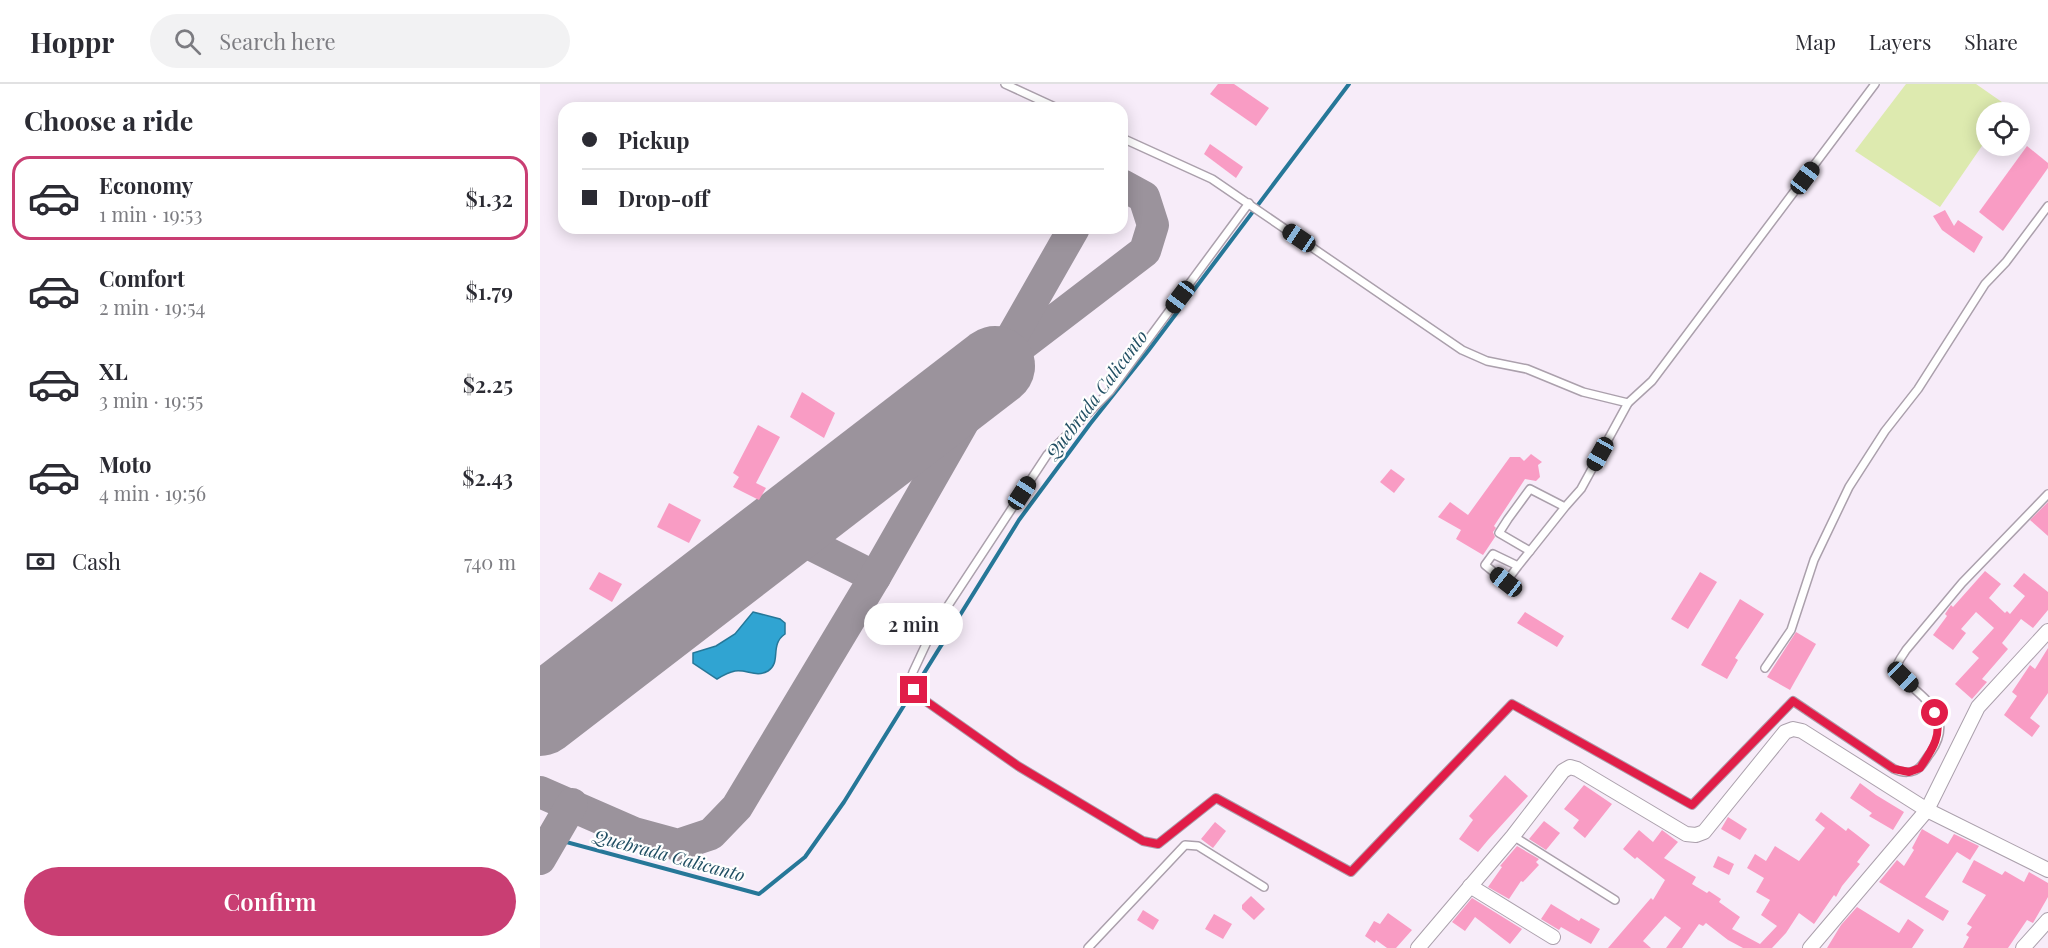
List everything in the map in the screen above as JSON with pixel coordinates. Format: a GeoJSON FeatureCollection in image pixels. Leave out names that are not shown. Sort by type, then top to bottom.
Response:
{"type":"FeatureCollection","features":[{"type":"Feature","properties":{"kind":"street"},"geometry":{"type":"LineString","coordinates":[[1810,948],[1927,810],[1978,707],[2048,631]]}},
{"type":"Feature","properties":{"kind":"street"},"geometry":{"type":"LineString","coordinates":[[1418,948],[1513,836],[1563,771],[1570,767],[1577,769],[1686,834],[1696,836],[1704,832],[1785,732],[1793,729],[1802,731],[1927,810],[2048,870]]}},
{"type":"Feature","properties":{"kind":"street"},"geometry":{"type":"LineString","coordinates":[[1470,886],[1553,937]]}},
{"type":"Feature","properties":{"kind":"street"},"geometry":{"type":"LineString","coordinates":[[2023,948],[2048,920]]}},
{"type":"Feature","properties":{"kind":"lane"},"geometry":{"type":"LineString","coordinates":[[1005,84],[1044,102]]}},
{"type":"Feature","properties":{"kind":"lane"},"geometry":{"type":"LineString","coordinates":[[1518,566],[1493,554],[1485,566],[1506,582],[1581,489],[1628,403],[1653,381],[1875,84]]}},
{"type":"Feature","properties":{"kind":"lane"},"geometry":{"type":"LineString","coordinates":[[1128,141],[1212,179],[1462,350],[1487,361],[1527,369],[1583,392],[1628,403]]}},
{"type":"Feature","properties":{"kind":"lane"},"geometry":{"type":"LineString","coordinates":[[1249,204],[1110,391],[1047,455],[933,627],[910,681],[920,697],[1018,766],[1143,841],[1158,844],[1216,798],[1351,872],[1512,704],[1692,805],[1793,701],[1894,769],[1904,772],[1915,771],[1920,768],[1935,745],[1939,725],[1929,702],[1900,674],[1898,663],[1906,650],[1962,583],[2048,494]]}},
{"type":"Feature","properties":{"kind":"lane"},"geometry":{"type":"LineString","coordinates":[[1765,668],[1791,630],[1814,560],[1849,487],[1885,431],[1918,389],[1985,284],[2006,262],[2048,206]]}},
{"type":"Feature","properties":{"kind":"lane"},"geometry":{"type":"LineString","coordinates":[[1530,551],[1500,533],[1530,489],[1565,507]]}},
{"type":"Feature","properties":{"kind":"lane"},"geometry":{"type":"LineString","coordinates":[[1513,836],[1615,900]]}},
{"type":"Feature","properties":{"kind":"lane"},"geometry":{"type":"LineString","coordinates":[[1088,948],[1185,845],[1198,846],[1264,887]]}},
{"type":"Feature","properties":{"kind":"green space"},"geometry":{"type":"Polygon","coordinates":[[[1906,84],[1976,84],[2002,102],[1976,102],[1976,155],[1940,207],[1855,151],[1906,84]]]}},
{"type":"Feature","properties":{"kind":"water"},"geometry":{"type":"Polygon","coordinates":[[[753,612],[780,619],[785,623],[785,634],[780,638],[774,663],[768,671],[755,674],[735,671],[717,679],[693,663],[693,653],[716,646],[735,634],[753,612]]]}},
{"type":"Feature","properties":{"kind":"building"},"geometry":{"type":"Polygon","coordinates":[[[1218,84],[1234,84],[1269,108],[1256,126],[1210,94],[1218,84]]]}},
{"type":"Feature","properties":{"kind":"building"},"geometry":{"type":"Polygon","coordinates":[[[1210,144],[1243,167],[1236,178],[1204,154],[1210,144]]]}},
{"type":"Feature","properties":{"kind":"building"},"geometry":{"type":"Polygon","coordinates":[[[2030,148],[2048,163],[2048,168],[2003,231],[1979,212],[2020,156],[2030,156],[2030,148]]]}},
{"type":"Feature","properties":{"kind":"building"},"geometry":{"type":"Polygon","coordinates":[[[1945,210],[1954,226],[1958,220],[1983,237],[1974,253],[1942,230],[1933,216],[1945,210]]]}},
{"type":"Feature","properties":{"kind":"building"},"geometry":{"type":"Polygon","coordinates":[[[802,392],[835,413],[824,438],[790,417],[802,392]]]}},
{"type":"Feature","properties":{"kind":"building"},"geometry":{"type":"Polygon","coordinates":[[[758,425],[780,437],[756,483],[766,488],[759,500],[733,487],[739,477],[733,473],[758,425]]]}},
{"type":"Feature","properties":{"kind":"building"},"geometry":{"type":"Polygon","coordinates":[[[1531,454],[1542,462],[1538,465],[1540,477],[1536,481],[1525,479],[1494,526],[1496,528],[1493,532],[1495,537],[1483,555],[1456,539],[1461,530],[1438,517],[1450,502],[1468,515],[1510,457],[1520,457],[1524,461],[1531,454]]]}},
{"type":"Feature","properties":{"kind":"building"},"geometry":{"type":"Polygon","coordinates":[[[1391,469],[1405,479],[1394,493],[1380,482],[1391,469]]]}},
{"type":"Feature","properties":{"kind":"building"},"geometry":{"type":"Polygon","coordinates":[[[2048,502],[2048,536],[2030,520],[2048,502]]]}},
{"type":"Feature","properties":{"kind":"building"},"geometry":{"type":"Polygon","coordinates":[[[669,503],[701,520],[689,543],[657,527],[669,503]]]}},
{"type":"Feature","properties":{"kind":"building"},"geometry":{"type":"Polygon","coordinates":[[[1985,571],[2001,584],[1989,598],[2005,613],[2007,611],[2010,614],[2025,596],[2013,586],[2024,573],[2048,592],[2048,610],[2033,628],[2021,619],[2002,643],[2008,649],[1982,679],[1987,682],[1972,699],[1955,684],[1979,658],[1972,652],[1994,628],[1976,612],[1961,629],[1966,633],[1953,650],[1933,635],[1947,616],[1945,614],[1951,605],[1953,607],[1985,571]]]}},
{"type":"Feature","properties":{"kind":"building"},"geometry":{"type":"Polygon","coordinates":[[[599,572],[622,584],[612,602],[589,589],[599,572]]]}},
{"type":"Feature","properties":{"kind":"building"},"geometry":{"type":"Polygon","coordinates":[[[1700,572],[1717,582],[1688,629],[1671,619],[1700,572]]]}},
{"type":"Feature","properties":{"kind":"building"},"geometry":{"type":"Polygon","coordinates":[[[1740,599],[1764,614],[1735,658],[1738,660],[1727,679],[1701,665],[1740,599]]]}},
{"type":"Feature","properties":{"kind":"building"},"geometry":{"type":"Polygon","coordinates":[[[1525,612],[1564,636],[1557,647],[1517,623],[1525,612]]]}},
{"type":"Feature","properties":{"kind":"building"},"geometry":{"type":"Polygon","coordinates":[[[1796,632],[1816,644],[1790,690],[1767,677],[1796,632]]]}},
{"type":"Feature","properties":{"kind":"building"},"geometry":{"type":"Polygon","coordinates":[[[2048,648],[2048,693],[2030,718],[2040,726],[2032,737],[2004,715],[2017,696],[2012,692],[2030,665],[2035,669],[2048,648]]]}},
{"type":"Feature","properties":{"kind":"building"},"geometry":{"type":"Polygon","coordinates":[[[1505,775],[1528,796],[1478,852],[1459,839],[1473,820],[1469,816],[1505,775]]]}},
{"type":"Feature","properties":{"kind":"building"},"geometry":{"type":"Polygon","coordinates":[[[1860,783],[1904,812],[1893,830],[1869,816],[1872,813],[1850,798],[1860,783]]]}},
{"type":"Feature","properties":{"kind":"building"},"geometry":{"type":"Polygon","coordinates":[[[1584,785],[1612,804],[1585,838],[1573,828],[1579,820],[1564,809],[1584,785]]]}},
{"type":"Feature","properties":{"kind":"building"},"geometry":{"type":"Polygon","coordinates":[[[1821,812],[1846,831],[1848,828],[1870,845],[1857,862],[1860,864],[1814,924],[1799,913],[1786,933],[1772,948],[1743,948],[1706,923],[1703,926],[1699,924],[1682,948],[1666,948],[1681,928],[1665,916],[1643,941],[1651,948],[1608,948],[1651,898],[1653,900],[1665,880],[1637,857],[1635,859],[1623,849],[1639,830],[1653,842],[1662,830],[1678,842],[1664,858],[1696,877],[1692,884],[1721,899],[1719,902],[1740,917],[1732,929],[1760,944],[1777,926],[1761,915],[1770,900],[1756,892],[1764,878],[1747,868],[1755,854],[1766,861],[1775,846],[1799,861],[1825,828],[1815,820],[1821,812]]]}},
{"type":"Feature","properties":{"kind":"building"},"geometry":{"type":"Polygon","coordinates":[[[1728,817],[1747,829],[1740,840],[1721,829],[1728,817]]]}},
{"type":"Feature","properties":{"kind":"building"},"geometry":{"type":"Polygon","coordinates":[[[1544,821],[1560,833],[1546,850],[1529,839],[1544,821]]]}},
{"type":"Feature","properties":{"kind":"building"},"geometry":{"type":"Polygon","coordinates":[[[1215,822],[1226,831],[1213,848],[1201,839],[1215,822]]]}},
{"type":"Feature","properties":{"kind":"building"},"geometry":{"type":"Polygon","coordinates":[[[1922,829],[1948,844],[1954,834],[1979,846],[1970,860],[1957,852],[1925,897],[1949,911],[1943,921],[1879,882],[1897,860],[1904,866],[1914,850],[1912,848],[1922,829]]]}},
{"type":"Feature","properties":{"kind":"building"},"geometry":{"type":"Polygon","coordinates":[[[1517,846],[1539,859],[1536,862],[1539,865],[1523,882],[1521,881],[1509,899],[1488,887],[1502,867],[1500,866],[1517,846]]]}},
{"type":"Feature","properties":{"kind":"building"},"geometry":{"type":"Polygon","coordinates":[[[1718,856],[1734,864],[1729,875],[1713,867],[1718,856]]]}},
{"type":"Feature","properties":{"kind":"building"},"geometry":{"type":"Polygon","coordinates":[[[1974,860],[2002,875],[2005,871],[2024,882],[2029,872],[2048,883],[2048,897],[2033,923],[2027,920],[2008,948],[1963,948],[1969,937],[1966,935],[1972,927],[1967,924],[1986,895],[1962,882],[1974,860]]]}},
{"type":"Feature","properties":{"kind":"building"},"geometry":{"type":"Polygon","coordinates":[[[1251,896],[1265,909],[1254,920],[1242,909],[1242,905],[1251,896]]]}},
{"type":"Feature","properties":{"kind":"building"},"geometry":{"type":"Polygon","coordinates":[[[1472,898],[1522,929],[1510,944],[1475,917],[1465,931],[1452,922],[1472,898]]]}},
{"type":"Feature","properties":{"kind":"building"},"geometry":{"type":"Polygon","coordinates":[[[1551,904],[1579,921],[1581,918],[1600,929],[1591,944],[1541,919],[1551,904]]]}},
{"type":"Feature","properties":{"kind":"building"},"geometry":{"type":"Polygon","coordinates":[[[1857,907],[1899,933],[1908,919],[1924,930],[1912,948],[1827,948],[1841,925],[1857,907]]]}},
{"type":"Feature","properties":{"kind":"building"},"geometry":{"type":"Polygon","coordinates":[[[1143,910],[1159,920],[1153,930],[1137,920],[1143,910]]]}},
{"type":"Feature","properties":{"kind":"building"},"geometry":{"type":"Polygon","coordinates":[[[1388,913],[1412,930],[1396,948],[1387,948],[1365,936],[1374,921],[1380,924],[1388,913]]]}},
{"type":"Feature","properties":{"kind":"building"},"geometry":{"type":"Polygon","coordinates":[[[1214,914],[1232,924],[1223,939],[1205,929],[1214,914]]]}},
{"type":"Feature","properties":{"kind":"waterway","name":"Quebrada Calicanto"},"geometry":{"type":"LineString","coordinates":[[540,835],[759,894],[805,857],[844,802],[1019,520],[1349,84]]}},
{"type":"Feature","properties":{"kind":"taxiway"},"geometry":{"type":"LineString","coordinates":[[1005,358],[1145,251],[1153,225],[1144,197],[1128,188]]}},
{"type":"Feature","properties":{"kind":"taxiway"},"geometry":{"type":"LineString","coordinates":[[540,792],[634,833],[678,845],[711,834],[737,807],[875,577],[1071,234]]}},
{"type":"Feature","properties":{"kind":"taxiway"},"geometry":{"type":"LineString","coordinates":[[782,530],[875,577]]}},
{"type":"Feature","properties":{"kind":"taxiway"},"geometry":{"type":"LineString","coordinates":[[540,859],[572,804]]}},
{"type":"Feature","properties":{"kind":"runway"},"geometry":{"type":"LineString","coordinates":[[540,716],[995,366]]}},
{"type":"Feature","properties":{"kind":"route"},"geometry":{"type":"LineString","coordinates":[[914,690],[920,697],[1018,766],[1143,841],[1158,844],[1166,840],[1216,798],[1351,872],[1512,704],[1692,805],[1793,701],[1894,769],[1904,772],[1920,768],[1935,745],[1939,725],[1935,713]]}}]}
